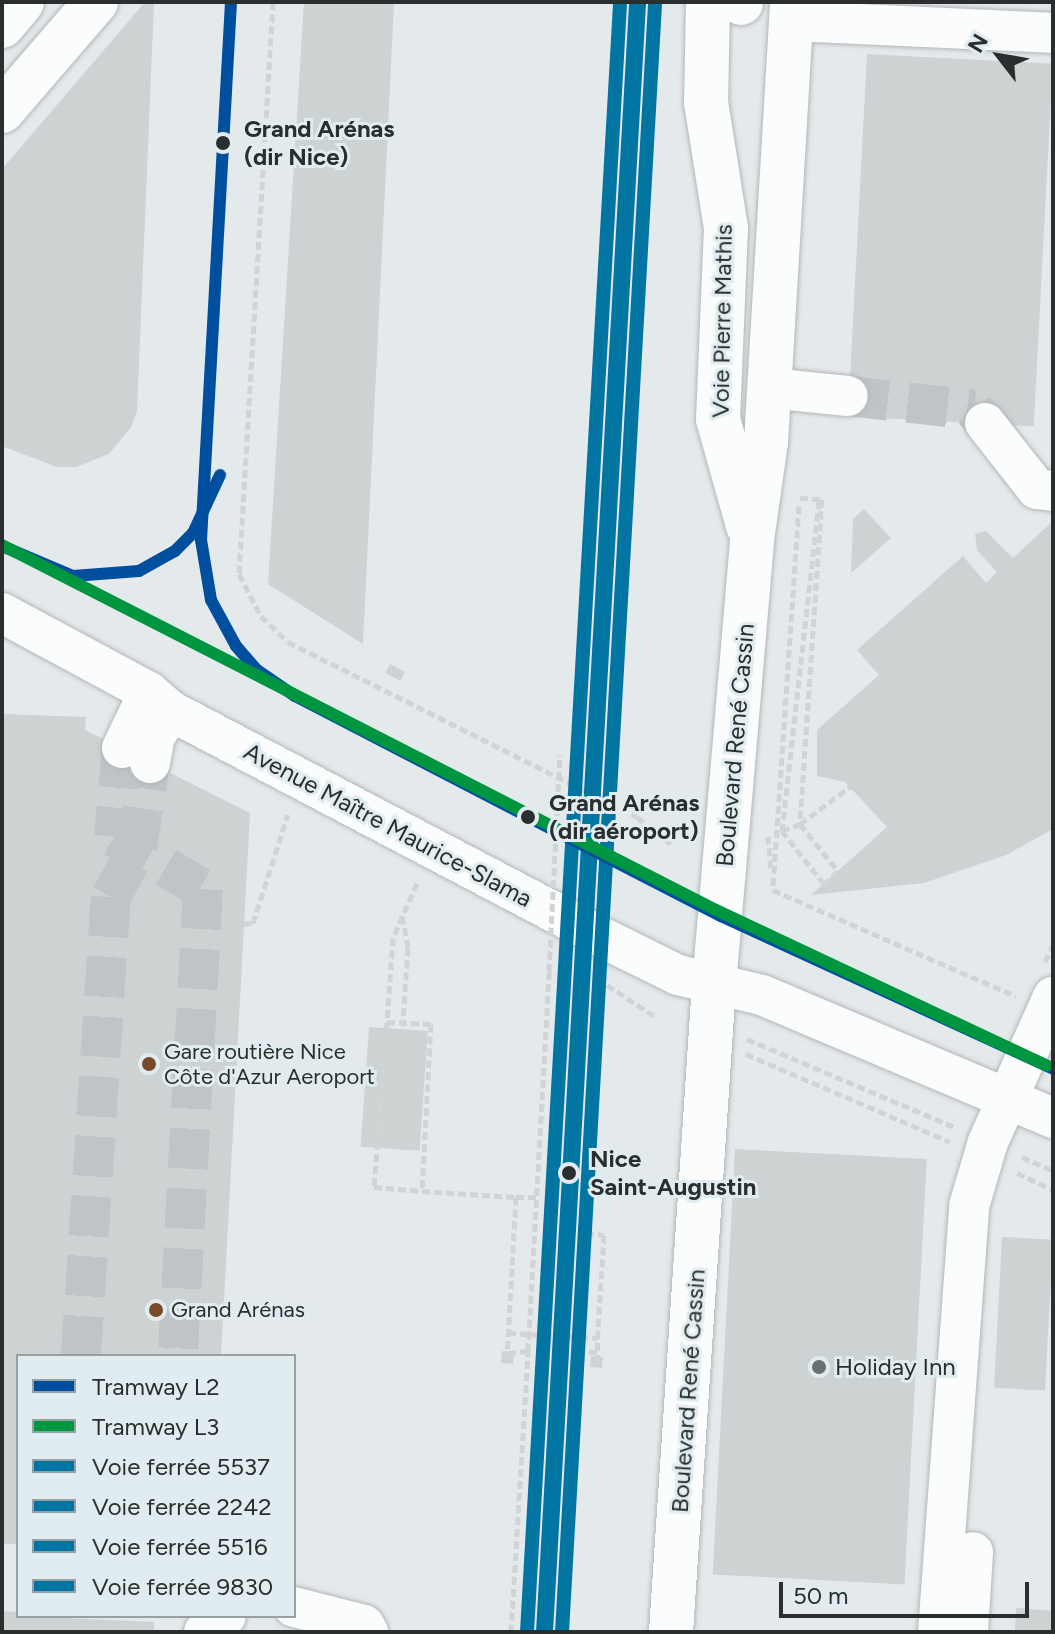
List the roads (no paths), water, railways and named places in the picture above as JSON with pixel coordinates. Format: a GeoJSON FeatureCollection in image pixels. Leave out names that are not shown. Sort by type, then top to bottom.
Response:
{"type":"FeatureCollection","features":[{"type":"Feature","properties":{"kind":"main road"},"geometry":{"type":"LineString","coordinates":[[2,26],[22,2]]}},
{"type":"Feature","properties":{"kind":"main road"},"geometry":{"type":"LineString","coordinates":[[2,111],[96,2]]}},
{"type":"Feature","properties":{"kind":"main road","name":"Voie Pierre Mathis"},"geometry":{"type":"LineString","coordinates":[[708,2],[706,102],[726,228],[718,419],[752,540]]}},
{"type":"Feature","properties":{"kind":"main road","name":"Boulevard René Cassin"},"geometry":{"type":"LineString","coordinates":[[671,1632],[714,985],[752,540],[769,388],[791,12]]}},
{"type":"Feature","properties":{"kind":"street"},"geometry":{"type":"LineString","coordinates":[[791,12],[1053,33]]}},
{"type":"Feature","properties":{"kind":"street"},"geometry":{"type":"LineString","coordinates":[[769,388],[848,396]]}},
{"type":"Feature","properties":{"kind":"street"},"geometry":{"type":"LineString","coordinates":[[985,423],[1037,489],[1053,491]]}},
{"type":"Feature","properties":{"kind":"street","name":"Avenue Maître Maurice-Slama"},"geometry":{"type":"LineString","coordinates":[[2,613],[160,702],[593,933],[678,975],[762,995],[1053,1118]]}},
{"type":"Feature","properties":{"kind":"street"},"geometry":{"type":"LineString","coordinates":[[136,756],[160,702]]}},
{"type":"Feature","properties":{"kind":"street"},"geometry":{"type":"LineString","coordinates":[[938,1632],[969,1206],[986,1149],[1050,1003]]}},
{"type":"Feature","properties":{"kind":"street"},"geometry":{"type":"LineString","coordinates":[[968,1632],[978,1453]]}},
{"type":"Feature","properties":{"kind":"street"},"geometry":{"type":"LineString","coordinates":[[296,1608],[364,1625],[368,1632]]}},
{"type":"Feature","properties":{"kind":"street"},"geometry":{"type":"LineString","coordinates":[[204,1632],[223,1618]]}},
{"type":"Feature","properties":{"kind":"tunnel"},"geometry":{"type":"LineString","coordinates":[[848,396],[974,410],[985,423]]}},
{"type":"Feature","properties":{"kind":"tunnel"},"geometry":{"type":"LineString","coordinates":[[122,748],[114,837],[203,889],[178,1354]]}},
{"type":"Feature","properties":{"kind":"tunnel"},"geometry":{"type":"LineString","coordinates":[[81,1354],[111,897],[137,848],[150,763]]}},
{"type":"Feature","properties":{"kind":"tram line","name":"L2"},"geometry":{"type":"LineString","coordinates":[[231,2],[201,540],[211,600],[236,646],[257,670],[295,696],[528,817],[721,916],[1053,1069]]}},
{"type":"Feature","properties":{"kind":"tram line","name":"L2"},"geometry":{"type":"LineString","coordinates":[[2,546],[73,576],[139,571],[175,551],[193,533],[220,475]]}},
{"type":"Feature","properties":{"kind":"tram line","name":"L3"},"geometry":{"type":"LineString","coordinates":[[2,545],[716,910],[1046,1065]]}},
{"type":"Feature","properties":{"kind":"rail line","name":"5537"},"geometry":{"type":"LineString","coordinates":[[527,1632],[620,2]]}},
{"type":"Feature","properties":{"kind":"rail line","name":"2242"},"geometry":{"type":"LineString","coordinates":[[546,1632],[639,2]]}},
{"type":"Feature","properties":{"kind":"rail line","name":"9830"},"geometry":{"type":"LineString","coordinates":[[543,1632],[636,3]]}},
{"type":"Feature","properties":{"kind":"rail line","name":"5516"},"geometry":{"type":"LineString","coordinates":[[562,1632],[655,3]]}},
{"type":"Feature","properties":{"kind":"place","name":"Grand Arénas (dir Nice)"},"geometry":{"type":"Point","coordinates":[223,143]}},
{"type":"Feature","properties":{"kind":"place","name":"Grand Arénas (dir aéroport)"},"geometry":{"type":"Point","coordinates":[528,817]}},
{"type":"Feature","properties":{"kind":"place","name":"Gare routière Nice Côte d'Azur Aeroport"},"geometry":{"type":"Point","coordinates":[149,1064]}},
{"type":"Feature","properties":{"kind":"place","name":"Nice Saint-Augustin"},"geometry":{"type":"Point","coordinates":[569,1173]}},
{"type":"Feature","properties":{"kind":"place","name":"Grand Arénas"},"geometry":{"type":"Point","coordinates":[156,1310]}},
{"type":"Feature","properties":{"kind":"place","name":"Holiday Inn"},"geometry":{"type":"Point","coordinates":[819,1367]}}]}
